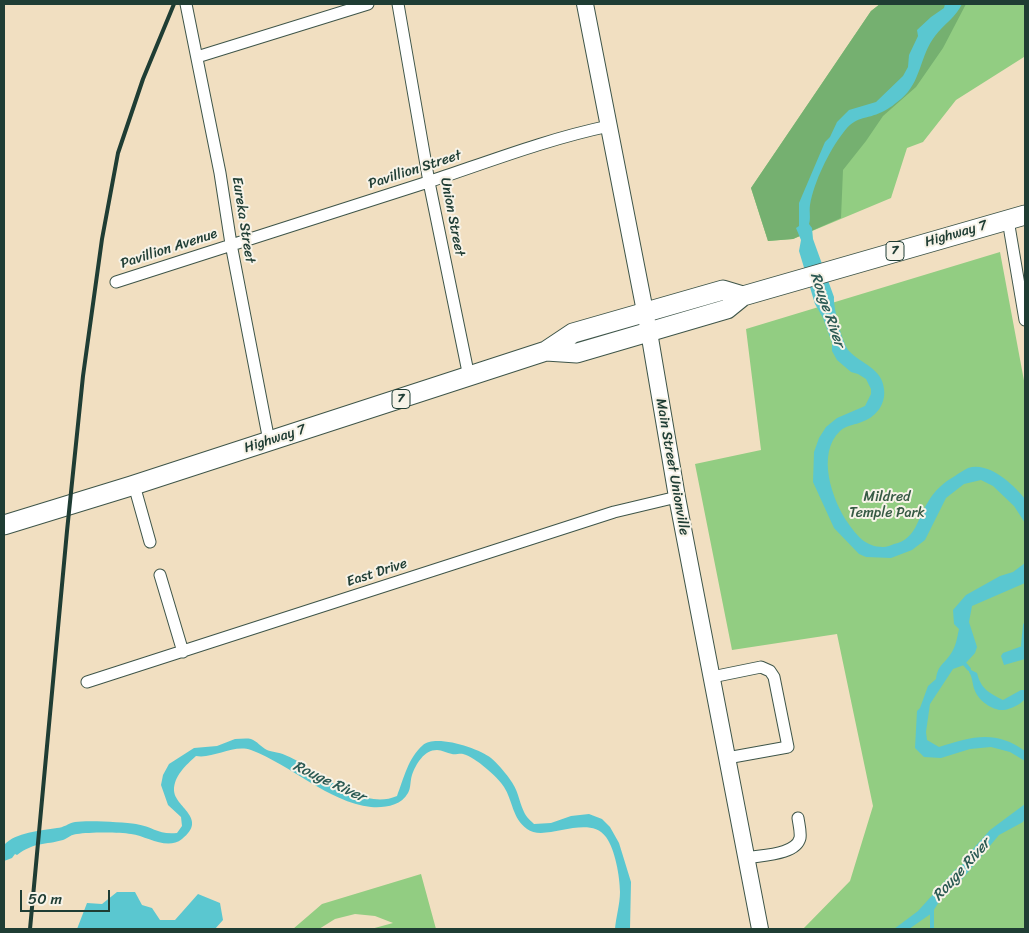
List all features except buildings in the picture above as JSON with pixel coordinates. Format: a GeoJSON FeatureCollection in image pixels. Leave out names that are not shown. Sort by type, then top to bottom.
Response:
{"type":"FeatureCollection","features":[{"type":"Feature","properties":{"kind":"main road","name":"Main Street Unionville"},"geometry":{"type":"LineString","coordinates":[[585,4],[646,312],[677,497],[760,929]]}},
{"type":"Feature","properties":{"kind":"main road","name":"Highway 7"},"geometry":{"type":"LineString","coordinates":[[546,352],[577,353],[727,309],[743,296],[1017,217]]}},
{"type":"Feature","properties":{"kind":"main road","name":"Highway 7"},"geometry":{"type":"LineString","coordinates":[[4,525],[546,352],[573,333],[723,290],[743,296]]}},
{"type":"Feature","properties":{"kind":"street","name":"Eureka Street"},"geometry":{"type":"LineString","coordinates":[[186,4],[220,173],[231,244],[269,441]]}},
{"type":"Feature","properties":{"kind":"street"},"geometry":{"type":"LineString","coordinates":[[197,57],[368,4]]}},
{"type":"Feature","properties":{"kind":"street","name":"Union Street"},"geometry":{"type":"LineString","coordinates":[[398,4],[429,182],[469,377]]}},
{"type":"Feature","properties":{"kind":"street","name":"Pavillion Street"},"geometry":{"type":"LineString","coordinates":[[231,244],[429,182],[578,132],[609,126]]}},
{"type":"Feature","properties":{"kind":"street"},"geometry":{"type":"LineString","coordinates":[[1017,217],[1025,320]]}},
{"type":"Feature","properties":{"kind":"street","name":"Pavillion Avenue"},"geometry":{"type":"LineString","coordinates":[[116,282],[231,244]]}},
{"type":"Feature","properties":{"kind":"street"},"geometry":{"type":"LineString","coordinates":[[134,485],[150,542]]}},
{"type":"Feature","properties":{"kind":"street","name":"East Drive"},"geometry":{"type":"LineString","coordinates":[[87,682],[596,518],[677,497]]}},
{"type":"Feature","properties":{"kind":"street"},"geometry":{"type":"LineString","coordinates":[[160,575],[183,652]]}},
{"type":"Feature","properties":{"kind":"street"},"geometry":{"type":"LineString","coordinates":[[712,677],[760,667],[770,671],[774,676],[788,747],[727,758]]}},
{"type":"Feature","properties":{"kind":"street"},"geometry":{"type":"LineString","coordinates":[[747,858],[795,847],[799,839],[798,818]]}},
{"type":"Feature","properties":{"kind":"green space"},"geometry":{"type":"Polygon","coordinates":[[[880,4],[1025,4],[1024,57],[956,100],[923,142],[907,148],[891,198],[793,239],[768,241],[751,188],[871,11],[880,4]]]}},
{"type":"Feature","properties":{"kind":"green space"},"geometry":{"type":"Polygon","coordinates":[[[880,4],[966,4],[943,48],[916,87],[883,116],[843,170],[841,218],[793,239],[768,241],[751,188],[871,11],[880,4]]]}},
{"type":"Feature","properties":{"kind":"green space","name":"Mildred Temple Park"},"geometry":{"type":"Polygon","coordinates":[[[1000,252],[1025,386],[1025,929],[803,929],[850,881],[873,806],[837,634],[732,650],[695,464],[761,450],[746,329],[1000,252]]]}},
{"type":"Feature","properties":{"kind":"green space"},"geometry":{"type":"Polygon","coordinates":[[[421,874],[436,929],[371,929],[393,923],[375,916],[355,914],[335,919],[319,929],[293,929],[322,904],[421,874]]]}},
{"type":"Feature","properties":{"kind":"water"},"geometry":{"type":"Polygon","coordinates":[[[945,4],[962,4],[957,13],[938,32],[930,44],[913,85],[901,99],[887,109],[852,123],[848,127],[827,158],[812,196],[809,224],[812,228],[813,239],[834,297],[836,316],[846,347],[854,356],[875,371],[884,389],[884,399],[877,412],[869,419],[842,429],[833,441],[829,452],[829,477],[832,490],[848,523],[862,540],[877,547],[887,546],[907,538],[916,527],[924,508],[936,491],[947,481],[968,468],[984,468],[1008,481],[1025,499],[1025,523],[1014,506],[993,486],[981,480],[964,484],[946,498],[925,540],[912,550],[891,558],[866,557],[859,554],[834,528],[813,482],[814,452],[819,438],[826,427],[837,418],[865,406],[871,394],[871,389],[866,379],[851,372],[837,360],[832,351],[832,343],[823,318],[815,304],[799,251],[801,240],[796,228],[799,226],[799,203],[825,142],[830,137],[837,122],[849,110],[876,102],[903,76],[908,67],[909,55],[918,36],[917,30],[944,8],[945,4]]]}},
{"type":"Feature","properties":{"kind":"water"},"geometry":{"type":"Polygon","coordinates":[[[1025,563],[1025,583],[972,606],[969,622],[977,647],[975,653],[964,665],[953,669],[930,704],[926,732],[927,740],[939,747],[972,738],[993,737],[1014,744],[1025,751],[1025,761],[1010,752],[991,747],[970,749],[941,758],[924,757],[915,748],[917,711],[920,708],[928,686],[936,679],[939,668],[955,646],[959,629],[954,624],[953,610],[966,595],[1000,576],[1013,572],[1025,563]]]}},
{"type":"Feature","properties":{"kind":"water"},"geometry":{"type":"Polygon","coordinates":[[[1025,645],[1025,659],[1004,665],[1001,656],[1003,653],[1025,645]]]}},
{"type":"Feature","properties":{"kind":"water"},"geometry":{"type":"Polygon","coordinates":[[[969,669],[977,673],[986,690],[1003,700],[1021,690],[1025,690],[1025,699],[1013,707],[1004,710],[991,707],[977,695],[969,669]]]}},
{"type":"Feature","properties":{"kind":"water"},"geometry":{"type":"Polygon","coordinates":[[[235,739],[251,739],[267,750],[283,754],[354,793],[368,798],[383,799],[397,796],[410,762],[423,745],[437,741],[477,750],[491,758],[507,775],[515,787],[525,814],[534,824],[551,823],[571,816],[589,814],[602,819],[610,827],[619,843],[631,882],[630,929],[615,929],[620,886],[614,856],[606,837],[598,830],[589,828],[544,833],[527,829],[518,820],[507,792],[492,773],[468,756],[439,750],[428,752],[418,762],[412,775],[409,791],[401,801],[392,805],[376,807],[355,804],[340,798],[251,750],[237,749],[196,756],[181,771],[176,780],[174,790],[175,796],[188,813],[192,825],[189,832],[182,839],[170,844],[126,833],[82,833],[63,840],[34,846],[4,861],[4,845],[15,837],[59,828],[75,822],[130,823],[142,825],[160,832],[177,833],[182,826],[181,817],[168,805],[161,785],[163,775],[169,764],[194,748],[217,746],[235,739]]]}},
{"type":"Feature","properties":{"kind":"water","name":"Rouge River"},"geometry":{"type":"Polygon","coordinates":[[[1025,804],[1025,818],[1023,822],[999,835],[958,884],[942,897],[932,913],[909,929],[894,929],[918,911],[955,870],[963,864],[972,850],[990,830],[1025,804]]]}},
{"type":"Feature","properties":{"kind":"water"},"geometry":{"type":"Polygon","coordinates":[[[117,892],[135,892],[142,905],[152,908],[160,920],[175,920],[198,894],[220,903],[223,920],[215,929],[77,929],[87,903],[102,904],[117,892]]]}},
{"type":"Feature","properties":{"kind":"waterway"},"geometry":{"type":"LineString","coordinates":[[1023,645],[1025,625]]}},
{"type":"Feature","properties":{"kind":"waterway","name":"Rouge River"},"geometry":{"type":"LineString","coordinates":[[963,662],[969,669]]}},
{"type":"Feature","properties":{"kind":"waterway"},"geometry":{"type":"LineString","coordinates":[[932,909],[932,929]]}},
{"type":"Feature","properties":{"kind":"railway"},"geometry":{"type":"LineString","coordinates":[[30,929],[83,376],[102,239],[118,153],[143,79],[174,4]]}}]}
